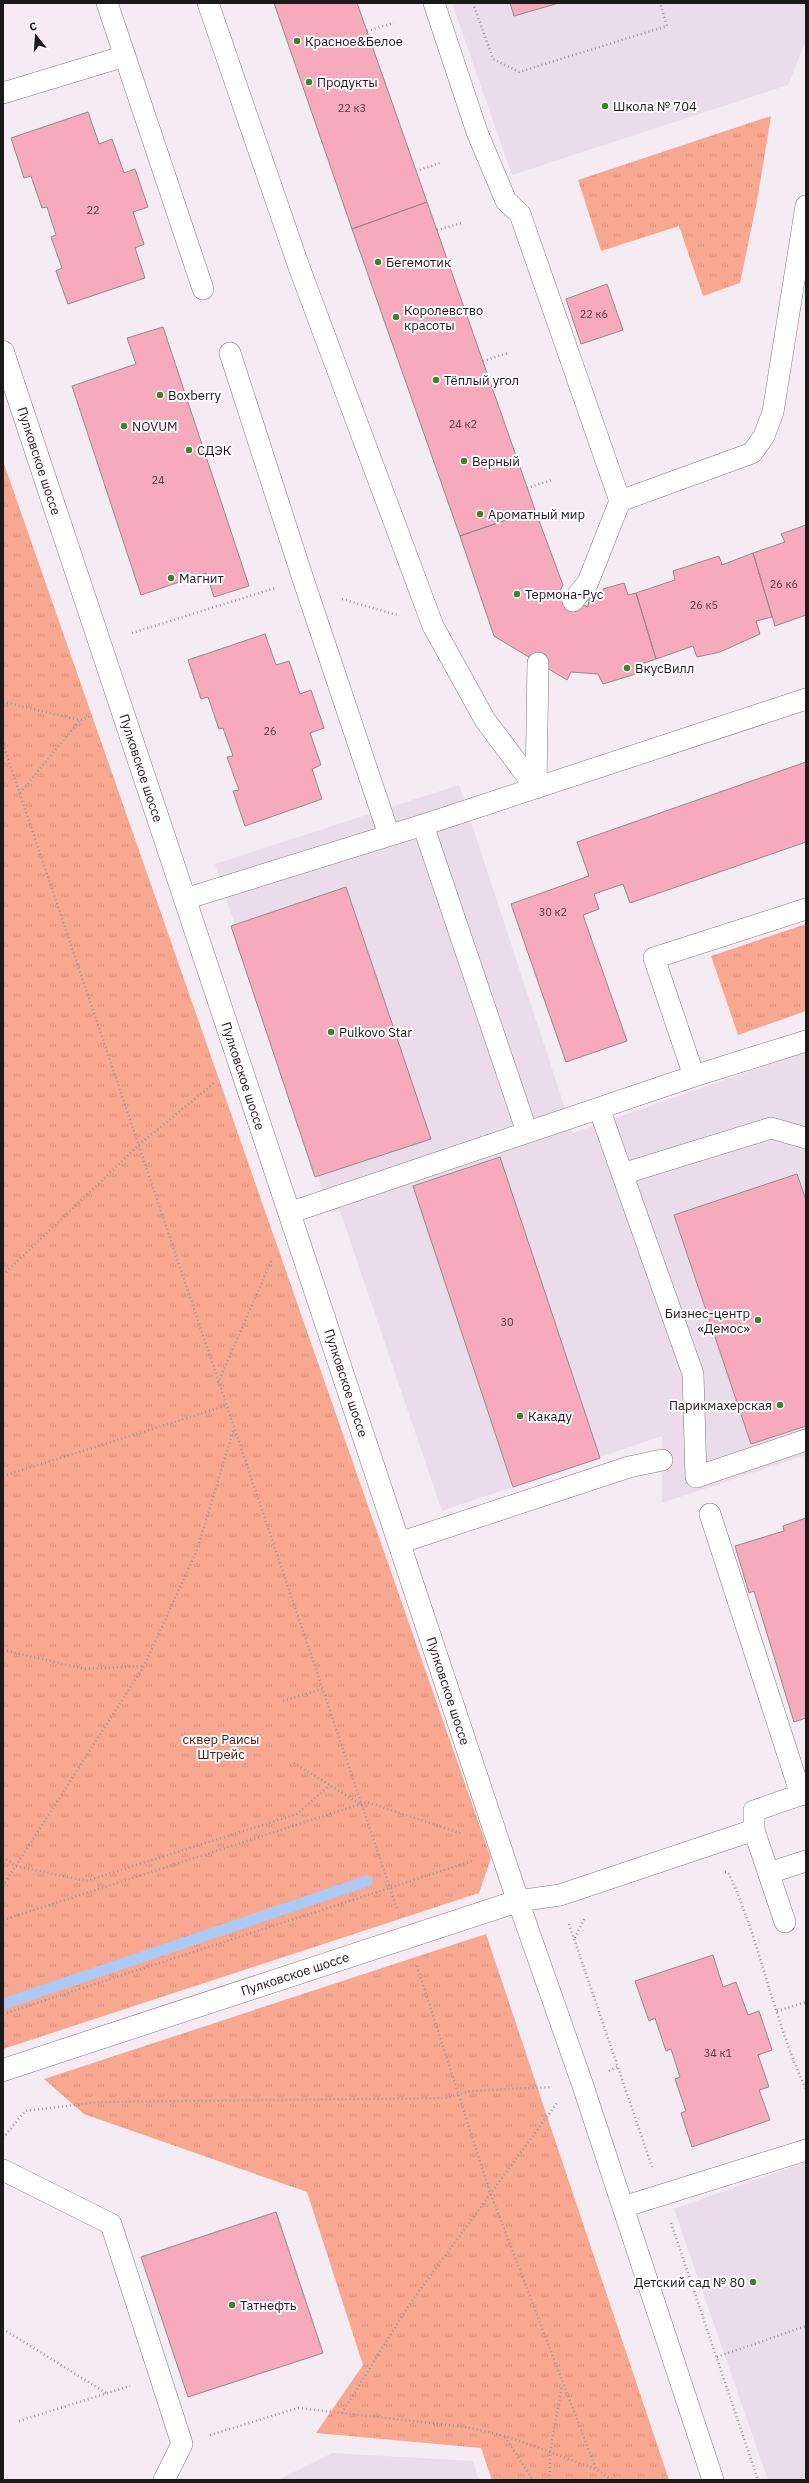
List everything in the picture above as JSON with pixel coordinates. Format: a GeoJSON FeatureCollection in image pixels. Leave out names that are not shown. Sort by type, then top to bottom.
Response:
{"type":"FeatureCollection","features":[{"type":"Feature","properties":{"kind":"street","name":"Пулковское шоссе"},"geometry":{"type":"LineString","coordinates":[[3,352],[518,1901],[3,2070]]}},
{"type":"Feature","properties":{"kind":"lane"},"geometry":{"type":"LineString","coordinates":[[107,3],[203,289]]}},
{"type":"Feature","properties":{"kind":"lane"},"geometry":{"type":"LineString","coordinates":[[208,3],[302,275],[433,626],[485,720],[536,788]]}},
{"type":"Feature","properties":{"kind":"lane"},"geometry":{"type":"LineString","coordinates":[[434,3],[477,132],[506,201],[520,214],[620,501],[588,582],[573,601]]}},
{"type":"Feature","properties":{"kind":"lane"},"geometry":{"type":"LineString","coordinates":[[3,93],[125,56]]}},
{"type":"Feature","properties":{"kind":"lane"},"geometry":{"type":"LineString","coordinates":[[620,501],[752,454],[764,436],[773,412],[806,206]]}},
{"type":"Feature","properties":{"kind":"lane"},"geometry":{"type":"LineString","coordinates":[[230,353],[302,580],[388,835]]}},
{"type":"Feature","properties":{"kind":"lane"},"geometry":{"type":"LineString","coordinates":[[536,788],[538,663]]}},
{"type":"Feature","properties":{"kind":"lane"},"geometry":{"type":"LineString","coordinates":[[185,899],[423,825],[806,699]]}},
{"type":"Feature","properties":{"kind":"lane"},"geometry":{"type":"LineString","coordinates":[[423,825],[527,1132]]}},
{"type":"Feature","properties":{"kind":"lane"},"geometry":{"type":"LineString","coordinates":[[694,1076],[654,958],[806,909]]}},
{"type":"Feature","properties":{"kind":"lane"},"geometry":{"type":"LineString","coordinates":[[291,1218],[527,1132],[694,1076],[806,1041]]}},
{"type":"Feature","properties":{"kind":"lane"},"geometry":{"type":"LineString","coordinates":[[599,1108],[693,1374],[696,1477],[806,1440]]}},
{"type":"Feature","properties":{"kind":"lane"},"geometry":{"type":"LineString","coordinates":[[622,1174],[771,1128],[806,1138]]}},
{"type":"Feature","properties":{"kind":"lane"},"geometry":{"type":"LineString","coordinates":[[398,1543],[630,1467],[662,1460]]}},
{"type":"Feature","properties":{"kind":"lane"},"geometry":{"type":"LineString","coordinates":[[710,1514],[804,1794],[754,1810],[754,1830],[785,1922]]}},
{"type":"Feature","properties":{"kind":"lane"},"geometry":{"type":"LineString","coordinates":[[713,2480],[623,2208],[576,2084],[518,1901],[560,1895],[754,1830]]}},
{"type":"Feature","properties":{"kind":"lane"},"geometry":{"type":"LineString","coordinates":[[769,1873],[806,1861]]}},
{"type":"Feature","properties":{"kind":"lane"},"geometry":{"type":"LineString","coordinates":[[623,2208],[806,2150]]}},
{"type":"Feature","properties":{"kind":"lane"},"geometry":{"type":"LineString","coordinates":[[3,2170],[111,2224],[182,2444],[164,2480]]}},
{"type":"Feature","properties":{"kind":"path"},"geometry":{"type":"LineString","coordinates":[[473,3],[493,59],[520,72],[667,26],[660,3]]}},
{"type":"Feature","properties":{"kind":"path"},"geometry":{"type":"LineString","coordinates":[[367,31],[394,23]]}},
{"type":"Feature","properties":{"kind":"path"},"geometry":{"type":"LineString","coordinates":[[416,171],[440,163]]}},
{"type":"Feature","properties":{"kind":"path"},"geometry":{"type":"LineString","coordinates":[[436,230],[462,223]]}},
{"type":"Feature","properties":{"kind":"path"},"geometry":{"type":"LineString","coordinates":[[483,361],[508,353]]}},
{"type":"Feature","properties":{"kind":"path"},"geometry":{"type":"LineString","coordinates":[[527,488],[552,480]]}},
{"type":"Feature","properties":{"kind":"path"},"geometry":{"type":"LineString","coordinates":[[132,633],[302,580],[332,596],[433,626]]}},
{"type":"Feature","properties":{"kind":"path"},"geometry":{"type":"LineString","coordinates":[[3,702],[80,720],[121,707]]}},
{"type":"Feature","properties":{"kind":"path"},"geometry":{"type":"LineString","coordinates":[[20,794],[80,720]]}},
{"type":"Feature","properties":{"kind":"path"},"geometry":{"type":"LineString","coordinates":[[3,744],[140,1144],[225,1406],[234,1428],[360,1804],[407,1937],[460,2095],[490,2192],[562,2385],[596,2469]]}},
{"type":"Feature","properties":{"kind":"path"},"geometry":{"type":"LineString","coordinates":[[3,1275],[140,1144],[219,1078]]}},
{"type":"Feature","properties":{"kind":"path"},"geometry":{"type":"LineString","coordinates":[[218,1384],[286,1226],[291,1218]]}},
{"type":"Feature","properties":{"kind":"path"},"geometry":{"type":"LineString","coordinates":[[3,1476],[225,1406]]}},
{"type":"Feature","properties":{"kind":"path"},"geometry":{"type":"LineString","coordinates":[[3,1886],[144,1666],[197,1550],[234,1428]]}},
{"type":"Feature","properties":{"kind":"path"},"geometry":{"type":"LineString","coordinates":[[3,1650],[85,1669],[144,1666]]}},
{"type":"Feature","properties":{"kind":"path"},"geometry":{"type":"LineString","coordinates":[[283,1702],[322,1689]]}},
{"type":"Feature","properties":{"kind":"path"},"geometry":{"type":"LineString","coordinates":[[294,1763],[360,1804]]}},
{"type":"Feature","properties":{"kind":"path"},"geometry":{"type":"LineString","coordinates":[[3,1858],[16,1866],[86,1881],[297,1814],[330,1785]]}},
{"type":"Feature","properties":{"kind":"path"},"geometry":{"type":"LineString","coordinates":[[3,1920],[367,1802],[479,1839],[501,1852]]}},
{"type":"Feature","properties":{"kind":"path"},"geometry":{"type":"LineString","coordinates":[[3,2014],[501,1852]]}},
{"type":"Feature","properties":{"kind":"path"},"geometry":{"type":"LineString","coordinates":[[722,1871],[728,1872],[737,1892],[777,2011],[806,2089]]}},
{"type":"Feature","properties":{"kind":"path"},"geometry":{"type":"LineString","coordinates":[[574,1938],[586,1914]]}},
{"type":"Feature","properties":{"kind":"path"},"geometry":{"type":"LineString","coordinates":[[777,2011],[806,2002]]}},
{"type":"Feature","properties":{"kind":"path"},"geometry":{"type":"LineString","coordinates":[[3,2138],[25,2111],[100,2102],[448,2098],[470,2091],[576,2084],[617,2067]]}},
{"type":"Feature","properties":{"kind":"path"},"geometry":{"type":"LineString","coordinates":[[342,2413],[409,2305],[490,2192],[576,2084]]}},
{"type":"Feature","properties":{"kind":"path"},"geometry":{"type":"LineString","coordinates":[[717,2357],[806,2326]]}},
{"type":"Feature","properties":{"kind":"path"},"geometry":{"type":"LineString","coordinates":[[3,2329],[106,2393]]}},
{"type":"Feature","properties":{"kind":"path"},"geometry":{"type":"LineString","coordinates":[[550,2480],[550,2452],[562,2385]]}},
{"type":"Feature","properties":{"kind":"path"},"geometry":{"type":"LineString","coordinates":[[19,2421],[130,2386]]}},
{"type":"Feature","properties":{"kind":"path"},"geometry":{"type":"LineString","coordinates":[[182,2444],[298,2408],[466,2427],[505,2436],[550,2452],[596,2469],[612,2480]]}},
{"type":"Feature","properties":{"kind":"path"},"geometry":{"type":"LineString","coordinates":[[505,2436],[533,2480]]}},
{"type":"Feature","properties":{"kind":"shaded area","name":"Школа № 704"},"geometry":{"type":"Polygon","coordinates":[[[452,3],[806,3],[806,41],[788,85],[512,175],[452,3]]]}},
{"type":"Feature","properties":{"kind":"shaded area"},"geometry":{"type":"Polygon","coordinates":[[[459,785],[573,1133],[804,1052],[806,1053],[806,1455],[662,1503],[662,1436],[442,1511],[340,1211],[330,1212],[215,864],[459,785]]]}},
{"type":"Feature","properties":{"kind":"shaded area","name":"Детский сад № 80"},"geometry":{"type":"Polygon","coordinates":[[[806,2162],[806,2480],[768,2480],[674,2209],[806,2162]]]}},
{"type":"Feature","properties":{"kind":"shaded area"},"geometry":{"type":"Polygon","coordinates":[[[332,2453],[473,2461],[479,2480],[278,2480],[332,2453]]]}},
{"type":"Feature","properties":{"kind":"green space"},"geometry":{"type":"Polygon","coordinates":[[[771,116],[757,201],[740,283],[703,296],[679,226],[601,251],[578,180],[771,116]]]}},
{"type":"Feature","properties":{"kind":"green space","name":"сквер Раисы Штрейс"},"geometry":{"type":"Polygon","coordinates":[[[3,461],[491,1858],[479,1893],[3,2049],[3,461]]]}},
{"type":"Feature","properties":{"kind":"green space"},"geometry":{"type":"Polygon","coordinates":[[[806,924],[806,1011],[738,1035],[711,956],[806,924]]]}},
{"type":"Feature","properties":{"kind":"green space"},"geometry":{"type":"Polygon","coordinates":[[[486,1934],[669,2480],[492,2480],[481,2448],[316,2433],[363,2365],[307,2192],[84,2114],[44,2079],[486,1934]]]}},
{"type":"Feature","properties":{"kind":"building"},"geometry":{"type":"Polygon","coordinates":[[[274,3],[357,3],[427,202],[352,229],[274,3]]]}},
{"type":"Feature","properties":{"kind":"building"},"geometry":{"type":"Polygon","coordinates":[[[510,3],[559,3],[514,16],[510,3]]]}},
{"type":"Feature","properties":{"kind":"building"},"geometry":{"type":"Polygon","coordinates":[[[88,112],[99,144],[112,139],[124,173],[135,169],[148,207],[133,212],[144,244],[135,248],[145,278],[68,304],[56,271],[62,268],[51,237],[56,235],[47,207],[42,208],[31,176],[24,178],[11,138],[88,112]]]}},
{"type":"Feature","properties":{"kind":"building"},"geometry":{"type":"Polygon","coordinates":[[[427,202],[535,510],[460,536],[352,229],[427,202]]]}},
{"type":"Feature","properties":{"kind":"building"},"geometry":{"type":"Polygon","coordinates":[[[607,284],[623,330],[581,344],[566,299],[607,284]]]}},
{"type":"Feature","properties":{"kind":"building"},"geometry":{"type":"Polygon","coordinates":[[[163,327],[249,586],[214,597],[206,573],[141,595],[72,386],[136,364],[127,338],[163,327]]]}},
{"type":"Feature","properties":{"kind":"building"},"geometry":{"type":"Polygon","coordinates":[[[535,510],[563,585],[558,594],[588,607],[589,599],[604,594],[603,589],[624,583],[628,595],[636,593],[656,659],[641,664],[642,672],[603,684],[598,674],[571,672],[567,680],[494,636],[460,536],[535,510]]]}},
{"type":"Feature","properties":{"kind":"building"},"geometry":{"type":"Polygon","coordinates":[[[806,525],[806,615],[775,626],[753,553],[785,542],[781,534],[806,525]]]}},
{"type":"Feature","properties":{"kind":"building"},"geometry":{"type":"Polygon","coordinates":[[[753,553],[772,617],[756,621],[760,634],[720,652],[697,657],[693,646],[656,659],[636,593],[675,580],[673,571],[719,556],[722,565],[753,553]]]}},
{"type":"Feature","properties":{"kind":"building"},"geometry":{"type":"Polygon","coordinates":[[[265,634],[276,665],[289,661],[300,694],[311,690],[324,728],[310,733],[321,765],[312,769],[322,799],[245,826],[233,791],[239,790],[227,757],[233,756],[223,728],[219,729],[208,697],[201,699],[188,660],[265,634]]]}},
{"type":"Feature","properties":{"kind":"building"},"geometry":{"type":"Polygon","coordinates":[[[806,762],[806,842],[630,903],[623,884],[594,894],[599,909],[583,915],[627,1041],[566,1062],[511,904],[589,876],[577,842],[806,762]]]}},
{"type":"Feature","properties":{"kind":"building","name":"Pulkovo Star"},"geometry":{"type":"Polygon","coordinates":[[[346,887],[431,1139],[315,1177],[231,926],[346,887]]]}},
{"type":"Feature","properties":{"kind":"building"},"geometry":{"type":"Polygon","coordinates":[[[500,1157],[600,1458],[513,1487],[413,1186],[500,1157]]]}},
{"type":"Feature","properties":{"kind":"building","name":"Бизнес-центр «Демос»"},"geometry":{"type":"Polygon","coordinates":[[[797,1174],[806,1200],[806,1426],[751,1444],[674,1215],[797,1174]]]}},
{"type":"Feature","properties":{"kind":"building"},"geometry":{"type":"Polygon","coordinates":[[[806,1518],[806,1718],[794,1722],[754,1591],[749,1593],[735,1546],[784,1531],[783,1526],[806,1518]]]}},
{"type":"Feature","properties":{"kind":"building"},"geometry":{"type":"Polygon","coordinates":[[[713,1955],[723,1987],[736,1982],[748,2015],[759,2011],[772,2050],[758,2055],[769,2087],[759,2090],[770,2120],[692,2147],[681,2113],[686,2111],[675,2079],[680,2077],[671,2049],[666,2051],[655,2018],[649,2021],[635,1981],[713,1955]]]}},
{"type":"Feature","properties":{"kind":"building","name":"Татнефть"},"geometry":{"type":"Polygon","coordinates":[[[276,2212],[323,2353],[188,2397],[141,2257],[276,2212]]]}},
{"type":"Feature","properties":{"kind":"waterway"},"geometry":{"type":"LineString","coordinates":[[3,2004],[367,1881]]}},
{"type":"Feature","properties":{"kind":"place","name":"Красное&Белое"},"geometry":{"type":"Point","coordinates":[297,41]}},
{"type":"Feature","properties":{"kind":"place","name":"Продукты"},"geometry":{"type":"Point","coordinates":[309,82]}},
{"type":"Feature","properties":{"kind":"place","name":"Школа № 704"},"geometry":{"type":"Point","coordinates":[605,106]}},
{"type":"Feature","properties":{"kind":"place","name":"Бегемотик"},"geometry":{"type":"Point","coordinates":[378,262]}},
{"type":"Feature","properties":{"kind":"place","name":"Королевство красоты"},"geometry":{"type":"Point","coordinates":[396,317]}},
{"type":"Feature","properties":{"kind":"place","name":"Тёплый угол"},"geometry":{"type":"Point","coordinates":[436,380]}},
{"type":"Feature","properties":{"kind":"place","name":"Boxberry"},"geometry":{"type":"Point","coordinates":[160,395]}},
{"type":"Feature","properties":{"kind":"place","name":"NOVUM"},"geometry":{"type":"Point","coordinates":[124,426]}},
{"type":"Feature","properties":{"kind":"place","name":"СДЭК"},"geometry":{"type":"Point","coordinates":[189,450]}},
{"type":"Feature","properties":{"kind":"place","name":"Верный"},"geometry":{"type":"Point","coordinates":[464,461]}},
{"type":"Feature","properties":{"kind":"place","name":"Ароматный мир"},"geometry":{"type":"Point","coordinates":[480,514]}},
{"type":"Feature","properties":{"kind":"place","name":"Магнит"},"geometry":{"type":"Point","coordinates":[171,578]}},
{"type":"Feature","properties":{"kind":"place","name":"Термона-Рус"},"geometry":{"type":"Point","coordinates":[517,594]}},
{"type":"Feature","properties":{"kind":"place","name":"ВкусВилл"},"geometry":{"type":"Point","coordinates":[627,668]}},
{"type":"Feature","properties":{"kind":"place","name":"Pulkovo Star"},"geometry":{"type":"Point","coordinates":[331,1032]}},
{"type":"Feature","properties":{"kind":"place","name":"Бизнес-центр «Демос»"},"geometry":{"type":"Point","coordinates":[758,1320]}},
{"type":"Feature","properties":{"kind":"place","name":"Парикмахерская"},"geometry":{"type":"Point","coordinates":[780,1405]}},
{"type":"Feature","properties":{"kind":"place","name":"Какаду"},"geometry":{"type":"Point","coordinates":[520,1416]}},
{"type":"Feature","properties":{"kind":"place","name":"Детский сад № 80"},"geometry":{"type":"Point","coordinates":[753,2282]}},
{"type":"Feature","properties":{"kind":"place","name":"Татнефть"},"geometry":{"type":"Point","coordinates":[232,2305]}}]}
